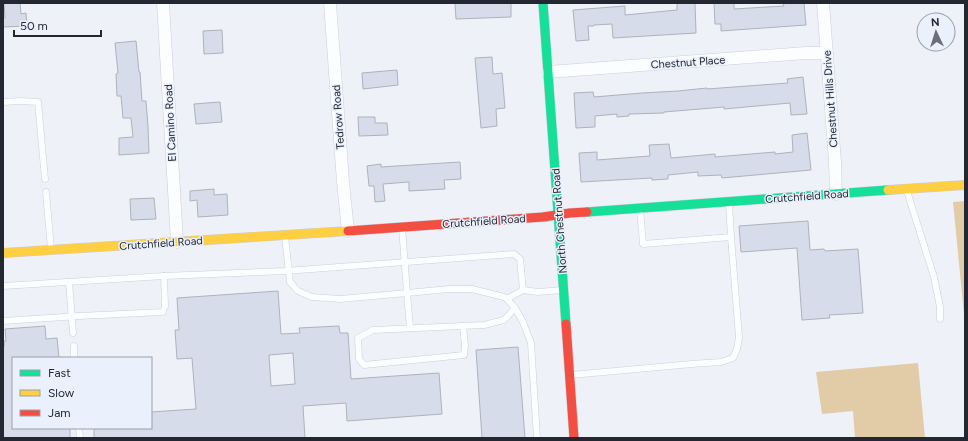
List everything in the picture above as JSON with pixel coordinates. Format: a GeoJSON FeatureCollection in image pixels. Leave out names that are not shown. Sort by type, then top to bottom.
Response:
{"type":"FeatureCollection","features":[{"type":"Feature","properties":{"kind":"street","name":"El Camino Road"},"geometry":{"type":"LineString","coordinates":[[164,3],[178,242]]}},
{"type":"Feature","properties":{"kind":"street","name":"Tedrow Road"},"geometry":{"type":"LineString","coordinates":[[330,3],[348,231]]}},
{"type":"Feature","properties":{"kind":"street","name":"North Chestnut Road"},"geometry":{"type":"LineString","coordinates":[[543,3],[574,438]]}},
{"type":"Feature","properties":{"kind":"street","name":"Chestnut Hills Drive"},"geometry":{"type":"LineString","coordinates":[[823,3],[836,194]]}},
{"type":"Feature","properties":{"kind":"street","name":"Chestnut Place"},"geometry":{"type":"LineString","coordinates":[[548,72],[827,53]]}},
{"type":"Feature","properties":{"kind":"street","name":"Crutchfield Road"},"geometry":{"type":"LineString","coordinates":[[3,253],[348,231],[535,217],[570,212],[965,185]]}},
{"type":"Feature","properties":{"kind":"lane"},"geometry":{"type":"LineString","coordinates":[[3,102],[38,102],[45,179]]}},
{"type":"Feature","properties":{"kind":"lane"},"geometry":{"type":"LineString","coordinates":[[906,189],[934,277],[940,307],[940,319]]}},
{"type":"Feature","properties":{"kind":"lane"},"geometry":{"type":"LineString","coordinates":[[46,192],[51,250]]}},
{"type":"Feature","properties":{"kind":"lane"},"geometry":{"type":"LineString","coordinates":[[570,375],[721,362],[733,358],[737,349],[739,337],[729,202]]}},
{"type":"Feature","properties":{"kind":"lane"},"geometry":{"type":"LineString","coordinates":[[640,208],[643,244],[731,237]]}},
{"type":"Feature","properties":{"kind":"lane"},"geometry":{"type":"LineString","coordinates":[[401,226],[410,328]]}},
{"type":"Feature","properties":{"kind":"lane"},"geometry":{"type":"LineString","coordinates":[[284,235],[290,282],[298,291],[312,297],[340,299],[449,289],[472,289],[507,299],[515,308],[523,322],[531,343],[537,438]]}},
{"type":"Feature","properties":{"kind":"lane"},"geometry":{"type":"LineString","coordinates":[[3,286],[289,270],[514,254],[520,259],[523,290]]}},
{"type":"Feature","properties":{"kind":"lane"},"geometry":{"type":"LineString","coordinates":[[3,322],[163,312],[165,307],[164,276]]}},
{"type":"Feature","properties":{"kind":"lane"},"geometry":{"type":"LineString","coordinates":[[69,282],[73,333]]}},
{"type":"Feature","properties":{"kind":"lane"},"geometry":{"type":"LineString","coordinates":[[507,299],[523,290],[538,292],[564,290]]}},
{"type":"Feature","properties":{"kind":"lane"},"geometry":{"type":"LineString","coordinates":[[462,326],[465,346],[464,355],[364,365],[359,359],[358,338],[373,330],[484,325],[504,320],[515,308]]}},
{"type":"Feature","properties":{"kind":"lane"},"geometry":{"type":"LineString","coordinates":[[74,346],[74,357]]}},
{"type":"Feature","properties":{"kind":"shaded area"},"geometry":{"type":"Polygon","coordinates":[[[965,201],[965,325],[953,202],[965,201]]]}},
{"type":"Feature","properties":{"kind":"shaded area"},"geometry":{"type":"Polygon","coordinates":[[[918,363],[925,438],[855,438],[853,411],[822,414],[816,372],[918,363]]]}},
{"type":"Feature","properties":{"kind":"building"},"geometry":{"type":"Polygon","coordinates":[[[4,3],[20,3],[21,14],[26,13],[27,26],[3,27],[3,18],[5,18],[4,3]]]}},
{"type":"Feature","properties":{"kind":"building"},"geometry":{"type":"Polygon","coordinates":[[[455,3],[511,3],[511,17],[456,19],[455,3]]]}},
{"type":"Feature","properties":{"kind":"building"},"geometry":{"type":"Polygon","coordinates":[[[677,3],[695,3],[696,33],[613,38],[612,24],[594,25],[588,26],[589,40],[576,41],[573,10],[625,6],[625,15],[677,10],[677,3]]]}},
{"type":"Feature","properties":{"kind":"building"},"geometry":{"type":"Polygon","coordinates":[[[714,3],[734,3],[734,9],[784,6],[783,3],[804,3],[806,25],[721,31],[721,24],[715,24],[714,3]]]}},
{"type":"Feature","properties":{"kind":"building"},"geometry":{"type":"Polygon","coordinates":[[[222,30],[223,53],[204,54],[203,31],[222,30]]]}},
{"type":"Feature","properties":{"kind":"building"},"geometry":{"type":"Polygon","coordinates":[[[136,41],[142,101],[146,101],[149,153],[119,155],[119,138],[133,137],[131,118],[123,118],[121,96],[117,96],[116,74],[118,73],[115,43],[136,41]]]}},
{"type":"Feature","properties":{"kind":"building"},"geometry":{"type":"Polygon","coordinates":[[[492,57],[493,74],[502,73],[505,108],[496,109],[497,126],[481,128],[475,58],[492,57]]]}},
{"type":"Feature","properties":{"kind":"building"},"geometry":{"type":"Polygon","coordinates":[[[397,70],[398,85],[363,89],[362,73],[397,70]]]}},
{"type":"Feature","properties":{"kind":"building"},"geometry":{"type":"Polygon","coordinates":[[[803,77],[807,114],[791,115],[790,103],[724,109],[724,107],[664,113],[629,114],[629,116],[617,117],[617,114],[595,116],[595,127],[576,128],[574,93],[593,92],[594,97],[788,83],[787,79],[803,77]]]}},
{"type":"Feature","properties":{"kind":"building"},"geometry":{"type":"Polygon","coordinates":[[[220,102],[222,122],[196,124],[194,104],[220,102]]]}},
{"type":"Feature","properties":{"kind":"building"},"geometry":{"type":"Polygon","coordinates":[[[358,117],[375,117],[375,123],[387,123],[388,135],[359,136],[358,117]]]}},
{"type":"Feature","properties":{"kind":"building"},"geometry":{"type":"Polygon","coordinates":[[[807,133],[811,170],[722,178],[721,175],[698,176],[698,172],[668,175],[668,179],[652,180],[652,178],[581,182],[579,153],[597,152],[597,160],[650,156],[649,145],[669,144],[671,158],[715,154],[715,157],[775,152],[775,154],[793,152],[792,135],[807,133]]]}},
{"type":"Feature","properties":{"kind":"building"},"geometry":{"type":"Polygon","coordinates":[[[460,162],[461,179],[444,180],[445,189],[409,191],[409,182],[383,184],[385,201],[375,202],[374,186],[369,186],[367,166],[381,164],[381,167],[460,162]]]}},
{"type":"Feature","properties":{"kind":"building"},"geometry":{"type":"Polygon","coordinates":[[[214,189],[214,195],[227,194],[228,215],[198,217],[197,200],[190,201],[190,191],[214,189]]]}},
{"type":"Feature","properties":{"kind":"building"},"geometry":{"type":"Polygon","coordinates":[[[154,198],[156,219],[131,220],[130,199],[154,198]]]}},
{"type":"Feature","properties":{"kind":"building"},"geometry":{"type":"Polygon","coordinates":[[[808,221],[810,250],[824,249],[825,251],[858,249],[863,313],[829,315],[830,318],[802,320],[797,248],[741,252],[739,226],[808,221]]]}},
{"type":"Feature","properties":{"kind":"building"},"geometry":{"type":"Polygon","coordinates":[[[278,291],[281,334],[300,333],[299,328],[339,326],[340,333],[348,333],[351,379],[439,373],[442,414],[347,421],[346,403],[303,406],[305,438],[94,438],[94,429],[152,429],[152,412],[196,409],[192,358],[177,359],[175,330],[179,330],[177,298],[278,291]],[[293,353],[269,355],[271,386],[295,384],[293,353]]]}},
{"type":"Feature","properties":{"kind":"building"},"geometry":{"type":"Polygon","coordinates":[[[45,326],[46,339],[57,338],[59,357],[12,357],[12,429],[70,429],[70,438],[3,438],[3,347],[4,341],[6,341],[5,329],[45,326]]]}},
{"type":"Feature","properties":{"kind":"building"},"geometry":{"type":"Polygon","coordinates":[[[518,347],[525,438],[482,438],[476,350],[518,347]]]}},
{"type":"Feature","properties":{"kind":"traffic: fast"},"geometry":{"type":"LineString","coordinates":[[543,3],[566,324]]}},
{"type":"Feature","properties":{"kind":"traffic: fast"},"geometry":{"type":"LineString","coordinates":[[587,212],[888,190]]}},
{"type":"Feature","properties":{"kind":"traffic: slow"},"geometry":{"type":"LineString","coordinates":[[888,190],[965,185]]}},
{"type":"Feature","properties":{"kind":"traffic: slow"},"geometry":{"type":"LineString","coordinates":[[3,253],[348,231]]}},
{"type":"Feature","properties":{"kind":"traffic: jam"},"geometry":{"type":"LineString","coordinates":[[348,231],[543,217],[587,212]]}},
{"type":"Feature","properties":{"kind":"traffic: jam"},"geometry":{"type":"LineString","coordinates":[[566,324],[574,438]]}}]}
